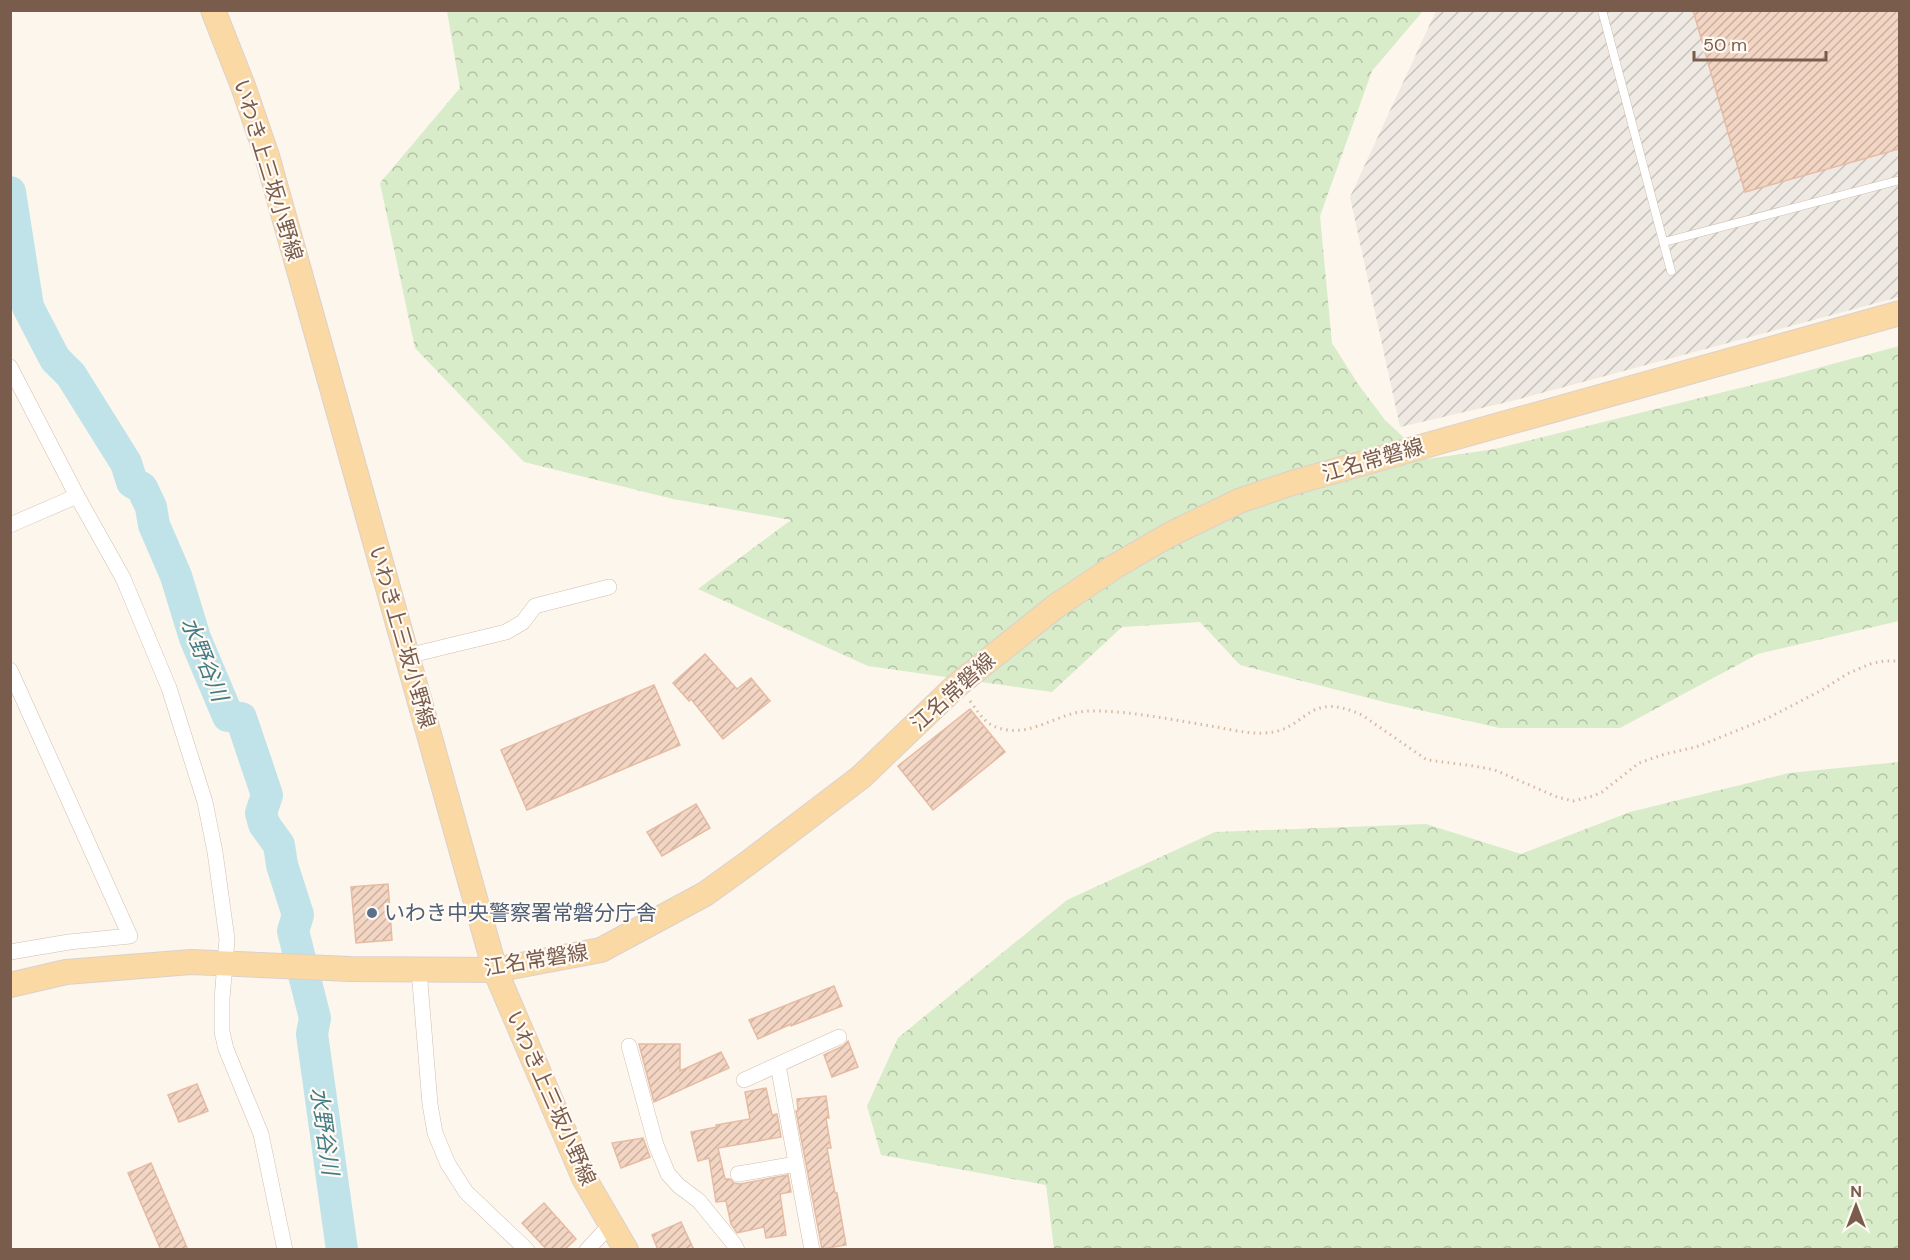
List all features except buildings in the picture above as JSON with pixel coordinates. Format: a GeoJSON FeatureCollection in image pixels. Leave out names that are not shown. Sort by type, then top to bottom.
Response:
{"type":"FeatureCollection","features":[{"type":"Feature","properties":{"kind":"main road","name":"いわき上三坂小野線"},"geometry":{"type":"LineString","coordinates":[[213,10],[267,156],[495,970],[584,1178],[626,1250]]}},
{"type":"Feature","properties":{"kind":"main road","name":"江名常磐線"},"geometry":{"type":"LineString","coordinates":[[10,985],[66,972],[191,962],[350,969],[495,970],[601,950],[705,894],[861,777],[956,686],[1056,606],[1114,567],[1169,535],[1239,501],[1303,480],[1899,313]]}},
{"type":"Feature","properties":{"kind":"street"},"geometry":{"type":"LineString","coordinates":[[10,367],[16,391],[123,578],[169,688],[205,802],[215,852],[227,939],[222,1032],[226,1049],[261,1134],[285,1250]]}},
{"type":"Feature","properties":{"kind":"street"},"geometry":{"type":"LineString","coordinates":[[10,525],[77,496]]}},
{"type":"Feature","properties":{"kind":"street"},"geometry":{"type":"LineString","coordinates":[[407,656],[506,632],[523,622],[535,606],[609,587]]}},
{"type":"Feature","properties":{"kind":"street"},"geometry":{"type":"LineString","coordinates":[[10,670],[130,936],[69,942],[10,952]]}},
{"type":"Feature","properties":{"kind":"street"},"geometry":{"type":"LineString","coordinates":[[419,970],[430,1104],[435,1133],[448,1164],[466,1192],[527,1250]]}},
{"type":"Feature","properties":{"kind":"street"},"geometry":{"type":"LineString","coordinates":[[744,1080],[839,1037]]}},
{"type":"Feature","properties":{"kind":"street"},"geometry":{"type":"LineString","coordinates":[[629,1046],[656,1145],[668,1174],[679,1186],[699,1201],[735,1244],[737,1250]]}},
{"type":"Feature","properties":{"kind":"street"},"geometry":{"type":"LineString","coordinates":[[778,1065],[812,1250]]}},
{"type":"Feature","properties":{"kind":"street"},"geometry":{"type":"LineString","coordinates":[[738,1174],[796,1164]]}},
{"type":"Feature","properties":{"kind":"street"},"geometry":{"type":"LineString","coordinates":[[586,1250],[611,1224]]}},
{"type":"Feature","properties":{"kind":"lane"},"geometry":{"type":"LineString","coordinates":[[1602,10],[1671,271]]}},
{"type":"Feature","properties":{"kind":"lane"},"geometry":{"type":"LineString","coordinates":[[1664,242],[1899,180]]}},
{"type":"Feature","properties":{"kind":"path"},"geometry":{"type":"LineString","coordinates":[[956,686],[986,723],[1008,730],[1021,730],[1086,711],[1268,734],[1290,726],[1314,709],[1335,706],[1362,715],[1427,760],[1495,770],[1557,797],[1573,801],[1602,792],[1639,763],[1696,747],[1768,718],[1822,690],[1847,674],[1870,664],[1899,661]]}},
{"type":"Feature","properties":{"kind":"shaded area"},"geometry":{"type":"Polygon","coordinates":[[[1436,11],[1899,11],[1899,297],[1512,401],[1400,427],[1350,197],[1436,11]]]}},
{"type":"Feature","properties":{"kind":"green space"},"geometry":{"type":"Polygon","coordinates":[[[447,11],[1423,11],[1372,71],[1320,216],[1332,343],[1358,384],[1385,420],[1427,459],[1495,449],[1899,346],[1899,621],[1758,654],[1620,728],[1500,728],[1388,703],[1240,665],[1200,622],[1122,627],[1052,692],[868,666],[698,589],[791,520],[673,499],[524,462],[415,348],[380,183],[460,88],[447,11]]]}},
{"type":"Feature","properties":{"kind":"green space"},"geometry":{"type":"Polygon","coordinates":[[[1899,762],[1899,1249],[1054,1249],[1046,1185],[881,1155],[867,1106],[898,1038],[1067,900],[1215,832],[1426,824],[1521,854],[1630,812],[1789,773],[1899,762]]]}},
{"type":"Feature","properties":{"kind":"waterway","name":"水野谷川"},"geometry":{"type":"LineString","coordinates":[[10,192],[28,307],[55,359],[71,375],[126,463],[132,482],[142,488],[151,507],[154,525],[176,576],[195,638],[228,716],[241,718],[267,795],[261,813],[264,824],[279,845],[282,865],[298,915],[293,931],[315,1018],[312,1034],[342,1250]]}},
{"type":"Feature","properties":{"kind":"place","name":"いわき中央警察署常磐分庁舎"},"geometry":{"type":"Point","coordinates":[372,913]}}]}
